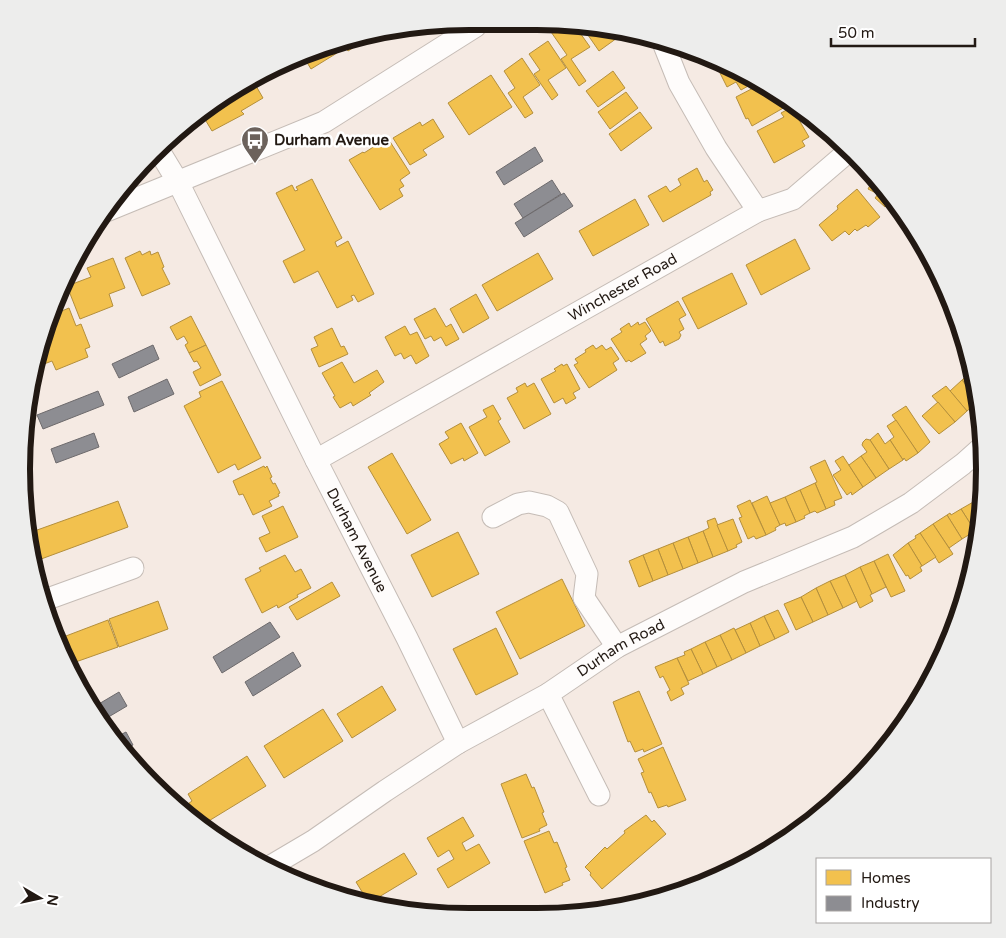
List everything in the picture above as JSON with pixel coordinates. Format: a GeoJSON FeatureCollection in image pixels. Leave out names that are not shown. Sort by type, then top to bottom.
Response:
{"type":"FeatureCollection","features":[{"type":"Feature","properties":{"kind":"street"},"geometry":{"type":"LineString","coordinates":[[118,206],[324,122],[470,30]]}},
{"type":"Feature","properties":{"kind":"street"},"geometry":{"type":"LineString","coordinates":[[666,49],[679,83],[716,148],[758,211]]}},
{"type":"Feature","properties":{"kind":"street","name":"Durham Avenue"},"geometry":{"type":"LineString","coordinates":[[162,156],[178,182],[458,743]]}},
{"type":"Feature","properties":{"kind":"street","name":"Winchester Road"},"geometry":{"type":"LineString","coordinates":[[316,460],[758,211],[793,199],[844,156]]}},
{"type":"Feature","properties":{"kind":"street","name":"Durham Road"},"geometry":{"type":"LineString","coordinates":[[275,863],[313,841],[458,743],[548,694],[617,648],[744,582],[853,537],[911,503],[975,453]]}},
{"type":"Feature","properties":{"kind":"street"},"geometry":{"type":"LineString","coordinates":[[493,517],[518,504],[529,502],[547,506],[558,512],[587,574],[584,598],[617,648]]}},
{"type":"Feature","properties":{"kind":"street"},"geometry":{"type":"LineString","coordinates":[[50,598],[133,568]]}},
{"type":"Feature","properties":{"kind":"street"},"geometry":{"type":"LineString","coordinates":[[548,694],[599,795]]}},
{"type":"Feature","properties":{"kind":"building: Homes"},"geometry":{"type":"Polygon","coordinates":[[[550,30],[580,32],[590,47],[571,59],[586,81],[579,86],[561,59],[567,55],[550,30]]]}},
{"type":"Feature","properties":{"kind":"building: Homes"},"geometry":{"type":"Polygon","coordinates":[[[587,33],[618,37],[599,51],[587,33]]]}},
{"type":"Feature","properties":{"kind":"building: Homes"},"geometry":{"type":"Polygon","coordinates":[[[548,41],[566,68],[548,80],[558,95],[552,100],[534,74],[540,70],[529,54],[548,41]]]}},
{"type":"Feature","properties":{"kind":"building: Homes"},"geometry":{"type":"Polygon","coordinates":[[[359,44],[348,51],[346,48],[359,44]]]}},
{"type":"Feature","properties":{"kind":"building: Homes"},"geometry":{"type":"Polygon","coordinates":[[[336,51],[337,53],[311,69],[306,61],[336,51]]]}},
{"type":"Feature","properties":{"kind":"building: Homes"},"geometry":{"type":"Polygon","coordinates":[[[522,58],[540,85],[523,97],[533,113],[525,118],[508,93],[515,88],[504,71],[522,58]]]}},
{"type":"Feature","properties":{"kind":"building: Homes"},"geometry":{"type":"Polygon","coordinates":[[[613,71],[625,88],[598,107],[586,91],[613,71]]]}},
{"type":"Feature","properties":{"kind":"building: Homes"},"geometry":{"type":"Polygon","coordinates":[[[723,71],[749,85],[741,90],[736,82],[727,87],[720,73],[723,71]]]}},
{"type":"Feature","properties":{"kind":"building: Homes"},"geometry":{"type":"Polygon","coordinates":[[[491,75],[512,107],[469,135],[448,103],[491,75]]]}},
{"type":"Feature","properties":{"kind":"building: Homes"},"geometry":{"type":"Polygon","coordinates":[[[256,85],[263,98],[241,111],[244,114],[212,131],[205,119],[256,85]]]}},
{"type":"Feature","properties":{"kind":"building: Homes"},"geometry":{"type":"Polygon","coordinates":[[[754,88],[785,107],[752,126],[748,118],[746,119],[736,97],[754,88]]]}},
{"type":"Feature","properties":{"kind":"building: Homes"},"geometry":{"type":"Polygon","coordinates":[[[626,92],[638,108],[610,129],[598,112],[626,92]]]}},
{"type":"Feature","properties":{"kind":"building: Homes"},"geometry":{"type":"Polygon","coordinates":[[[788,109],[801,119],[799,120],[809,137],[802,141],[805,146],[774,163],[757,131],[784,117],[781,113],[788,109]]]}},
{"type":"Feature","properties":{"kind":"building: Homes"},"geometry":{"type":"Polygon","coordinates":[[[640,112],[652,128],[621,151],[609,134],[640,112]]]}},
{"type":"Feature","properties":{"kind":"building: Homes"},"geometry":{"type":"Polygon","coordinates":[[[433,119],[444,137],[423,150],[427,155],[410,165],[393,138],[420,122],[422,126],[433,119]]]}},
{"type":"Feature","properties":{"kind":"building: Homes"},"geometry":{"type":"Polygon","coordinates":[[[389,140],[410,173],[400,180],[404,186],[399,189],[403,196],[380,210],[349,160],[389,140]]]}},
{"type":"Feature","properties":{"kind":"building: Homes"},"geometry":{"type":"Polygon","coordinates":[[[697,168],[704,182],[707,180],[713,190],[710,192],[711,195],[663,222],[648,196],[666,186],[670,192],[681,185],[678,179],[697,168]]]}},
{"type":"Feature","properties":{"kind":"building: Homes"},"geometry":{"type":"Polygon","coordinates":[[[312,179],[342,238],[335,242],[337,247],[348,241],[374,294],[358,302],[354,295],[351,296],[353,300],[337,308],[318,271],[294,283],[283,261],[305,250],[276,193],[292,185],[295,191],[298,190],[296,187],[312,179]]]}},
{"type":"Feature","properties":{"kind":"building: Homes"},"geometry":{"type":"Polygon","coordinates":[[[871,184],[886,204],[885,207],[875,198],[878,194],[868,189],[871,184]]]}},
{"type":"Feature","properties":{"kind":"building: Homes"},"geometry":{"type":"Polygon","coordinates":[[[857,189],[880,217],[868,227],[866,225],[857,231],[855,229],[849,235],[845,231],[832,241],[819,225],[857,189]]]}},
{"type":"Feature","properties":{"kind":"building: Homes"},"geometry":{"type":"Polygon","coordinates":[[[635,199],[649,225],[593,256],[579,231],[635,199]]]}},
{"type":"Feature","properties":{"kind":"building: Homes"},"geometry":{"type":"Polygon","coordinates":[[[795,239],[810,269],[761,295],[746,265],[795,239]]]}},
{"type":"Feature","properties":{"kind":"building: Homes"},"geometry":{"type":"Polygon","coordinates":[[[140,251],[142,255],[150,251],[151,255],[158,252],[164,267],[162,268],[170,284],[142,296],[125,258],[140,251]]]}},
{"type":"Feature","properties":{"kind":"building: Homes"},"geometry":{"type":"Polygon","coordinates":[[[538,253],[553,279],[497,311],[482,285],[538,253]]]}},
{"type":"Feature","properties":{"kind":"building: Homes"},"geometry":{"type":"Polygon","coordinates":[[[113,258],[125,288],[109,294],[113,306],[80,319],[68,289],[71,285],[91,277],[87,268],[113,258]]]}},
{"type":"Feature","properties":{"kind":"building: Homes"},"geometry":{"type":"Polygon","coordinates":[[[732,273],[747,304],[698,329],[682,298],[732,273]]]}},
{"type":"Feature","properties":{"kind":"building: Homes"},"geometry":{"type":"Polygon","coordinates":[[[476,294],[489,318],[463,333],[450,309],[476,294]]]}},
{"type":"Feature","properties":{"kind":"building: Homes"},"geometry":{"type":"Polygon","coordinates":[[[678,301],[686,315],[679,319],[684,329],[679,332],[681,335],[679,339],[665,346],[663,341],[660,343],[646,319],[678,301]]]}},
{"type":"Feature","properties":{"kind":"building: Homes"},"geometry":{"type":"Polygon","coordinates":[[[69,308],[76,326],[81,324],[90,347],[85,349],[88,357],[56,370],[52,361],[44,364],[43,362],[59,312],[69,308]]]}},
{"type":"Feature","properties":{"kind":"building: Homes"},"geometry":{"type":"Polygon","coordinates":[[[435,308],[446,327],[451,324],[459,339],[446,346],[441,337],[434,341],[431,336],[425,339],[414,319],[435,308]]]}},
{"type":"Feature","properties":{"kind":"building: Homes"},"geometry":{"type":"Polygon","coordinates":[[[191,316],[206,345],[189,353],[185,345],[188,343],[184,336],[177,340],[170,327],[191,316]]]}},
{"type":"Feature","properties":{"kind":"building: Homes"},"geometry":{"type":"Polygon","coordinates":[[[638,322],[639,325],[645,322],[651,331],[645,336],[647,339],[640,344],[646,353],[631,362],[629,360],[626,362],[611,339],[622,332],[620,329],[629,323],[631,327],[638,322]]]}},
{"type":"Feature","properties":{"kind":"building: Homes"},"geometry":{"type":"Polygon","coordinates":[[[405,326],[410,335],[417,332],[429,356],[416,364],[411,355],[404,359],[401,353],[395,356],[385,337],[405,326]]]}},
{"type":"Feature","properties":{"kind":"building: Homes"},"geometry":{"type":"Polygon","coordinates":[[[332,328],[341,347],[344,346],[348,354],[319,367],[311,349],[318,346],[314,337],[332,328]]]}},
{"type":"Feature","properties":{"kind":"building: Homes"},"geometry":{"type":"Polygon","coordinates":[[[206,345],[221,375],[200,386],[193,372],[201,368],[197,361],[194,362],[189,353],[206,345]]]}},
{"type":"Feature","properties":{"kind":"building: Homes"},"geometry":{"type":"Polygon","coordinates":[[[593,345],[596,349],[602,345],[606,350],[611,347],[619,359],[613,363],[617,370],[589,388],[574,365],[578,363],[575,359],[593,345]]]}},
{"type":"Feature","properties":{"kind":"building: Homes"},"geometry":{"type":"Polygon","coordinates":[[[342,362],[354,383],[377,370],[384,382],[369,393],[371,395],[353,406],[351,402],[340,408],[322,373],[342,362]]]}},
{"type":"Feature","properties":{"kind":"building: Homes"},"geometry":{"type":"Polygon","coordinates":[[[562,364],[563,366],[567,364],[580,389],[573,393],[576,398],[566,404],[563,398],[554,403],[541,379],[556,371],[554,369],[562,364]]]}},
{"type":"Feature","properties":{"kind":"building: Homes"},"geometry":{"type":"Polygon","coordinates":[[[966,376],[969,388],[962,380],[966,376]]]}},
{"type":"Feature","properties":{"kind":"building: Homes"},"geometry":{"type":"Polygon","coordinates":[[[962,380],[969,388],[971,407],[967,411],[950,391],[962,380]]]}},
{"type":"Feature","properties":{"kind":"building: Homes"},"geometry":{"type":"Polygon","coordinates":[[[222,381],[261,458],[238,470],[235,464],[218,473],[184,406],[201,397],[199,392],[222,381]]]}},
{"type":"Feature","properties":{"kind":"building: Homes"},"geometry":{"type":"Polygon","coordinates":[[[525,383],[527,387],[534,383],[551,414],[524,429],[507,398],[518,392],[516,388],[525,383]]]}},
{"type":"Feature","properties":{"kind":"building: Homes"},"geometry":{"type":"Polygon","coordinates":[[[946,386],[967,411],[955,422],[932,396],[946,386]]]}},
{"type":"Feature","properties":{"kind":"building: Homes"},"geometry":{"type":"Polygon","coordinates":[[[938,402],[955,422],[939,434],[922,416],[938,402]]]}},
{"type":"Feature","properties":{"kind":"building: Homes"},"geometry":{"type":"Polygon","coordinates":[[[493,405],[501,419],[498,421],[510,442],[485,456],[469,427],[487,417],[483,410],[493,405]]]}},
{"type":"Feature","properties":{"kind":"building: Homes"},"geometry":{"type":"Polygon","coordinates":[[[906,406],[930,442],[918,453],[892,415],[906,406]]]}},
{"type":"Feature","properties":{"kind":"building: Homes"},"geometry":{"type":"Polygon","coordinates":[[[896,420],[918,453],[906,461],[904,458],[903,460],[890,440],[894,437],[887,426],[896,420]]]}},
{"type":"Feature","properties":{"kind":"building: Homes"},"geometry":{"type":"Polygon","coordinates":[[[461,423],[478,453],[464,461],[463,458],[451,464],[439,444],[449,438],[445,432],[461,423]]]}},
{"type":"Feature","properties":{"kind":"building: Homes"},"geometry":{"type":"Polygon","coordinates":[[[878,433],[885,444],[890,440],[903,460],[889,469],[870,440],[878,433]]]}},
{"type":"Feature","properties":{"kind":"building: Homes"},"geometry":{"type":"Polygon","coordinates":[[[866,439],[870,440],[889,469],[876,478],[861,456],[867,452],[862,445],[866,439]]]}},
{"type":"Feature","properties":{"kind":"building: Homes"},"geometry":{"type":"Polygon","coordinates":[[[392,453],[431,520],[407,534],[368,467],[392,453]]]}},
{"type":"Feature","properties":{"kind":"building: Homes"},"geometry":{"type":"Polygon","coordinates":[[[843,456],[863,487],[852,495],[851,492],[847,495],[833,475],[841,470],[835,461],[843,456]]]}},
{"type":"Feature","properties":{"kind":"building: Homes"},"geometry":{"type":"Polygon","coordinates":[[[861,456],[876,478],[863,487],[849,465],[861,456]]]}},
{"type":"Feature","properties":{"kind":"building: Homes"},"geometry":{"type":"Polygon","coordinates":[[[825,460],[842,498],[834,501],[835,505],[826,509],[810,467],[825,460]]]}},
{"type":"Feature","properties":{"kind":"building: Homes"},"geometry":{"type":"Polygon","coordinates":[[[264,466],[265,468],[267,466],[272,477],[270,478],[280,493],[278,494],[279,496],[269,501],[272,506],[253,515],[243,494],[239,495],[233,481],[264,466]]]}},
{"type":"Feature","properties":{"kind":"building: Homes"},"geometry":{"type":"Polygon","coordinates":[[[815,483],[826,509],[817,513],[815,511],[810,513],[800,490],[815,483]]]}},
{"type":"Feature","properties":{"kind":"building: Homes"},"geometry":{"type":"Polygon","coordinates":[[[800,490],[810,513],[804,516],[805,518],[796,522],[785,497],[800,490]]]}},
{"type":"Feature","properties":{"kind":"building: Homes"},"geometry":{"type":"Polygon","coordinates":[[[767,496],[780,525],[775,528],[776,530],[766,535],[752,503],[767,496]]]}},
{"type":"Feature","properties":{"kind":"building: Homes"},"geometry":{"type":"Polygon","coordinates":[[[785,497],[796,522],[786,526],[785,523],[780,525],[770,503],[785,497]]]}},
{"type":"Feature","properties":{"kind":"building: Homes"},"geometry":{"type":"Polygon","coordinates":[[[750,500],[766,535],[756,539],[754,536],[748,539],[739,518],[742,517],[737,506],[750,500]]]}},
{"type":"Feature","properties":{"kind":"building: Homes"},"geometry":{"type":"Polygon","coordinates":[[[118,501],[128,527],[39,560],[35,531],[118,501]]]}},
{"type":"Feature","properties":{"kind":"building: Homes"},"geometry":{"type":"Polygon","coordinates":[[[975,501],[972,526],[961,509],[975,501]]]}},
{"type":"Feature","properties":{"kind":"building: Homes"},"geometry":{"type":"Polygon","coordinates":[[[283,506],[298,537],[266,552],[259,538],[270,533],[262,516],[283,506]]]}},
{"type":"Feature","properties":{"kind":"building: Homes"},"geometry":{"type":"Polygon","coordinates":[[[961,509],[972,526],[971,533],[962,539],[947,515],[950,513],[951,515],[961,509]]]}},
{"type":"Feature","properties":{"kind":"building: Homes"},"geometry":{"type":"Polygon","coordinates":[[[947,515],[962,539],[949,548],[933,524],[947,515]]]}},
{"type":"Feature","properties":{"kind":"building: Homes"},"geometry":{"type":"Polygon","coordinates":[[[715,518],[728,551],[713,557],[703,531],[709,528],[707,521],[715,518]]]}},
{"type":"Feature","properties":{"kind":"building: Homes"},"geometry":{"type":"Polygon","coordinates":[[[733,519],[742,542],[736,545],[737,547],[728,551],[717,525],[733,519]]]}},
{"type":"Feature","properties":{"kind":"building: Homes"},"geometry":{"type":"Polygon","coordinates":[[[933,524],[953,554],[939,563],[920,533],[933,524]]]}},
{"type":"Feature","properties":{"kind":"building: Homes"},"geometry":{"type":"Polygon","coordinates":[[[703,531],[713,557],[698,563],[688,537],[703,531]]]}},
{"type":"Feature","properties":{"kind":"building: Homes"},"geometry":{"type":"Polygon","coordinates":[[[458,532],[479,574],[432,597],[411,555],[458,532]]]}},
{"type":"Feature","properties":{"kind":"building: Homes"},"geometry":{"type":"Polygon","coordinates":[[[920,533],[936,557],[922,566],[908,543],[920,533]]]}},
{"type":"Feature","properties":{"kind":"building: Homes"},"geometry":{"type":"Polygon","coordinates":[[[688,537],[698,563],[683,569],[673,543],[688,537]]]}},
{"type":"Feature","properties":{"kind":"building: Homes"},"geometry":{"type":"Polygon","coordinates":[[[673,543],[683,569],[668,575],[658,549],[673,543]]]}},
{"type":"Feature","properties":{"kind":"building: Homes"},"geometry":{"type":"Polygon","coordinates":[[[908,543],[922,566],[920,567],[922,571],[910,579],[908,575],[906,576],[893,555],[908,543]]]}},
{"type":"Feature","properties":{"kind":"building: Homes"},"geometry":{"type":"Polygon","coordinates":[[[658,549],[668,575],[653,581],[643,555],[658,549]]]}},
{"type":"Feature","properties":{"kind":"building: Homes"},"geometry":{"type":"Polygon","coordinates":[[[888,554],[905,591],[891,597],[874,561],[888,554]]]}},
{"type":"Feature","properties":{"kind":"building: Homes"},"geometry":{"type":"Polygon","coordinates":[[[285,555],[295,572],[301,569],[311,588],[278,608],[277,605],[262,613],[245,579],[261,571],[259,568],[285,555]]]}},
{"type":"Feature","properties":{"kind":"building: Homes"},"geometry":{"type":"Polygon","coordinates":[[[643,555],[653,581],[639,587],[629,561],[643,555]]]}},
{"type":"Feature","properties":{"kind":"building: Homes"},"geometry":{"type":"Polygon","coordinates":[[[874,561],[886,587],[872,594],[860,567],[874,561]]]}},
{"type":"Feature","properties":{"kind":"building: Homes"},"geometry":{"type":"Polygon","coordinates":[[[860,567],[872,594],[870,595],[873,601],[860,608],[845,575],[860,567]]]}},
{"type":"Feature","properties":{"kind":"building: Homes"},"geometry":{"type":"Polygon","coordinates":[[[845,575],[857,601],[843,608],[830,581],[845,575]]]}},
{"type":"Feature","properties":{"kind":"building: Homes"},"geometry":{"type":"Polygon","coordinates":[[[562,579],[585,626],[520,659],[496,612],[562,579]]]}},
{"type":"Feature","properties":{"kind":"building: Homes"},"geometry":{"type":"Polygon","coordinates":[[[830,581],[843,608],[828,615],[816,588],[830,581]]]}},
{"type":"Feature","properties":{"kind":"building: Homes"},"geometry":{"type":"Polygon","coordinates":[[[332,582],[340,596],[297,620],[289,607],[332,582]]]}},
{"type":"Feature","properties":{"kind":"building: Homes"},"geometry":{"type":"Polygon","coordinates":[[[816,588],[828,615],[813,622],[801,597],[816,588]]]}},
{"type":"Feature","properties":{"kind":"building: Homes"},"geometry":{"type":"Polygon","coordinates":[[[801,597],[813,622],[796,630],[784,604],[801,597]]]}},
{"type":"Feature","properties":{"kind":"building: Homes"},"geometry":{"type":"Polygon","coordinates":[[[158,601],[168,629],[119,647],[109,619],[158,601]]]}},
{"type":"Feature","properties":{"kind":"building: Homes"},"geometry":{"type":"Polygon","coordinates":[[[778,610],[789,632],[775,639],[764,616],[778,610]]]}},
{"type":"Feature","properties":{"kind":"building: Homes"},"geometry":{"type":"Polygon","coordinates":[[[764,616],[775,639],[760,646],[750,623],[764,616]]]}},
{"type":"Feature","properties":{"kind":"building: Homes"},"geometry":{"type":"Polygon","coordinates":[[[108,620],[118,647],[75,662],[63,637],[108,620]]]}},
{"type":"Feature","properties":{"kind":"building: Homes"},"geometry":{"type":"Polygon","coordinates":[[[750,623],[760,646],[746,653],[735,630],[750,623]]]}},
{"type":"Feature","properties":{"kind":"building: Homes"},"geometry":{"type":"Polygon","coordinates":[[[496,628],[518,674],[476,695],[453,649],[496,628]]]}},
{"type":"Feature","properties":{"kind":"building: Homes"},"geometry":{"type":"Polygon","coordinates":[[[734,628],[746,653],[732,660],[720,635],[734,628]]]}},
{"type":"Feature","properties":{"kind":"building: Homes"},"geometry":{"type":"Polygon","coordinates":[[[720,635],[732,660],[717,667],[705,642],[720,635]]]}},
{"type":"Feature","properties":{"kind":"building: Homes"},"geometry":{"type":"Polygon","coordinates":[[[705,642],[717,667],[703,674],[691,649],[705,642]]]}},
{"type":"Feature","properties":{"kind":"building: Homes"},"geometry":{"type":"Polygon","coordinates":[[[691,649],[703,674],[688,681],[677,658],[685,655],[684,652],[691,649]]]}},
{"type":"Feature","properties":{"kind":"building: Homes"},"geometry":{"type":"Polygon","coordinates":[[[677,658],[689,684],[681,688],[684,694],[671,701],[667,692],[670,690],[663,676],[660,678],[655,667],[677,658]]]}},
{"type":"Feature","properties":{"kind":"building: Homes"},"geometry":{"type":"Polygon","coordinates":[[[382,686],[396,710],[352,738],[337,714],[382,686]]]}},
{"type":"Feature","properties":{"kind":"building: Homes"},"geometry":{"type":"Polygon","coordinates":[[[639,691],[662,744],[644,752],[643,749],[635,752],[630,741],[628,742],[613,702],[639,691]]]}},
{"type":"Feature","properties":{"kind":"building: Homes"},"geometry":{"type":"Polygon","coordinates":[[[323,709],[343,741],[284,778],[264,746],[323,709]]]}},
{"type":"Feature","properties":{"kind":"building: Homes"},"geometry":{"type":"Polygon","coordinates":[[[663,747],[686,800],[668,807],[667,805],[658,808],[651,792],[649,793],[641,773],[644,772],[638,759],[663,747]]]}},
{"type":"Feature","properties":{"kind":"building: Homes"},"geometry":{"type":"Polygon","coordinates":[[[247,756],[266,786],[208,821],[187,805],[192,801],[188,794],[247,756]]]}},
{"type":"Feature","properties":{"kind":"building: Homes"},"geometry":{"type":"Polygon","coordinates":[[[526,774],[532,788],[534,787],[547,825],[539,829],[540,831],[522,838],[501,784],[526,774]]]}},
{"type":"Feature","properties":{"kind":"building: Homes"},"geometry":{"type":"Polygon","coordinates":[[[646,815],[652,822],[654,820],[666,834],[602,889],[585,867],[605,847],[607,849],[625,833],[624,831],[646,815]]]}},
{"type":"Feature","properties":{"kind":"building: Homes"},"geometry":{"type":"Polygon","coordinates":[[[463,817],[474,836],[462,843],[466,851],[479,844],[490,863],[448,888],[437,869],[454,859],[449,850],[438,857],[427,838],[463,817]]]}},
{"type":"Feature","properties":{"kind":"building: Homes"},"geometry":{"type":"Polygon","coordinates":[[[549,831],[554,843],[557,842],[570,880],[545,893],[524,841],[549,831]]]}},
{"type":"Feature","properties":{"kind":"building: Homes"},"geometry":{"type":"Polygon","coordinates":[[[404,853],[417,874],[377,898],[364,895],[356,882],[404,853]]]}},
{"type":"Feature","properties":{"kind":"building: Industry"},"geometry":{"type":"Polygon","coordinates":[[[535,147],[543,161],[504,185],[496,172],[535,147]]]}},
{"type":"Feature","properties":{"kind":"building: Industry"},"geometry":{"type":"Polygon","coordinates":[[[552,180],[561,194],[523,218],[514,204],[552,180]]]}},
{"type":"Feature","properties":{"kind":"building: Industry"},"geometry":{"type":"Polygon","coordinates":[[[564,193],[573,206],[524,237],[515,223],[564,193]]]}},
{"type":"Feature","properties":{"kind":"building: Industry"},"geometry":{"type":"Polygon","coordinates":[[[153,345],[159,359],[119,378],[112,364],[153,345]]]}},
{"type":"Feature","properties":{"kind":"building: Industry"},"geometry":{"type":"Polygon","coordinates":[[[167,379],[174,394],[134,412],[128,397],[167,379]]]}},
{"type":"Feature","properties":{"kind":"building: Industry"},"geometry":{"type":"Polygon","coordinates":[[[98,391],[104,405],[43,429],[37,415],[98,391]]]}},
{"type":"Feature","properties":{"kind":"building: Industry"},"geometry":{"type":"Polygon","coordinates":[[[94,433],[99,447],[56,463],[51,449],[94,433]]]}},
{"type":"Feature","properties":{"kind":"building: Industry"},"geometry":{"type":"Polygon","coordinates":[[[270,622],[280,637],[222,673],[213,657],[270,622]]]}},
{"type":"Feature","properties":{"kind":"building: Industry"},"geometry":{"type":"Polygon","coordinates":[[[293,652],[301,666],[253,696],[245,682],[293,652]]]}},
{"type":"Feature","properties":{"kind":"building: Industry"},"geometry":{"type":"Polygon","coordinates":[[[119,692],[127,706],[107,718],[99,704],[119,692]]]}},
{"type":"Feature","properties":{"kind":"building: Industry"},"geometry":{"type":"Polygon","coordinates":[[[126,732],[133,745],[130,747],[120,735],[126,732]]]}},
{"type":"Feature","properties":{"kind":"place","name":"Durham Avenue"},"geometry":{"type":"Point","coordinates":[255,164]}}]}
